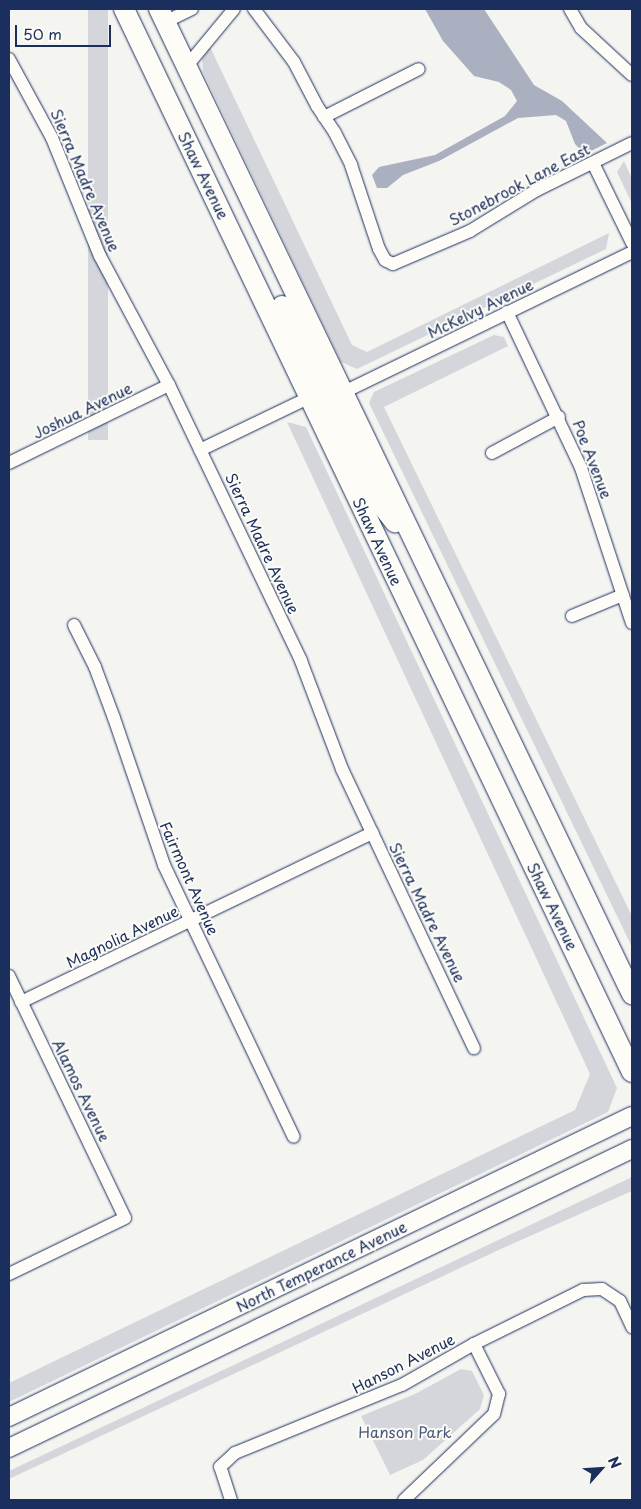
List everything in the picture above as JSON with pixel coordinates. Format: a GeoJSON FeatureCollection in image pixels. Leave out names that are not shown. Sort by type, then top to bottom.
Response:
{"type":"FeatureCollection","features":[{"type":"Feature","properties":{"kind":"main road","name":"Shaw Avenue"},"geometry":{"type":"LineString","coordinates":[[124,9],[632,1072]]}},
{"type":"Feature","properties":{"kind":"main road","name":"Shaw Avenue"},"geometry":{"type":"LineString","coordinates":[[162,15],[342,394],[632,994]]}},
{"type":"Feature","properties":{"kind":"main road"},"geometry":{"type":"LineString","coordinates":[[232,232],[271,286],[319,383],[329,393],[342,394]]}},
{"type":"Feature","properties":{"kind":"main road"},"geometry":{"type":"LineString","coordinates":[[310,397],[323,402],[335,414],[376,498],[421,558]]}},
{"type":"Feature","properties":{"kind":"main road","name":"North Temperance Avenue"},"geometry":{"type":"LineString","coordinates":[[9,1417],[632,1116]]}},
{"type":"Feature","properties":{"kind":"main road","name":"North Temperance Avenue"},"geometry":{"type":"LineString","coordinates":[[9,1448],[632,1150]]}},
{"type":"Feature","properties":{"kind":"street"},"geometry":{"type":"LineString","coordinates":[[162,15],[192,9]]}},
{"type":"Feature","properties":{"kind":"street"},"geometry":{"type":"LineString","coordinates":[[186,66],[234,9]]}},
{"type":"Feature","properties":{"kind":"street"},"geometry":{"type":"LineString","coordinates":[[254,9],[294,62],[324,117],[419,69]]}},
{"type":"Feature","properties":{"kind":"street"},"geometry":{"type":"LineString","coordinates":[[570,9],[581,28],[632,75]]}},
{"type":"Feature","properties":{"kind":"street","name":"Sierra Madre Avenue"},"geometry":{"type":"LineString","coordinates":[[9,59],[52,138],[100,256],[169,386],[301,661],[342,769],[474,1048]]}},
{"type":"Feature","properties":{"kind":"street","name":"Stonebrook Lane East"},"geometry":{"type":"LineString","coordinates":[[324,117],[351,164],[379,249],[385,260],[393,264],[470,231],[537,190],[632,144]]}},
{"type":"Feature","properties":{"kind":"street"},"geometry":{"type":"LineString","coordinates":[[593,163],[632,242]]}},
{"type":"Feature","properties":{"kind":"street","name":"McKelvy Avenue"},"geometry":{"type":"LineString","coordinates":[[342,394],[632,252]]}},
{"type":"Feature","properties":{"kind":"street","name":"Poe Avenue"},"geometry":{"type":"LineString","coordinates":[[507,312],[559,417],[581,468],[632,623]]}},
{"type":"Feature","properties":{"kind":"street","name":"Joshua Avenue"},"geometry":{"type":"LineString","coordinates":[[9,463],[169,386]]}},
{"type":"Feature","properties":{"kind":"street"},"geometry":{"type":"LineString","coordinates":[[200,450],[310,397]]}},
{"type":"Feature","properties":{"kind":"street"},"geometry":{"type":"LineString","coordinates":[[492,453],[559,417]]}},
{"type":"Feature","properties":{"kind":"street"},"geometry":{"type":"LineString","coordinates":[[572,616],[623,595]]}},
{"type":"Feature","properties":{"kind":"street","name":"Fairmont Avenue"},"geometry":{"type":"LineString","coordinates":[[74,625],[95,667],[149,826],[190,921],[294,1136]]}},
{"type":"Feature","properties":{"kind":"street","name":"Magnolia Avenue"},"geometry":{"type":"LineString","coordinates":[[21,1002],[372,833]]}},
{"type":"Feature","properties":{"kind":"street","name":"Alamos Avenue"},"geometry":{"type":"LineString","coordinates":[[9,976],[125,1218],[9,1274]]}},
{"type":"Feature","properties":{"kind":"street","name":"Hanson Avenue"},"geometry":{"type":"LineString","coordinates":[[231,1500],[220,1467],[235,1453],[308,1420],[354,1406],[386,1392],[474,1344],[583,1290],[602,1289],[620,1301],[632,1327]]}},
{"type":"Feature","properties":{"kind":"street"},"geometry":{"type":"LineString","coordinates":[[404,1500],[494,1414],[499,1394],[474,1344]]}},
{"type":"Feature","properties":{"kind":"green space"},"geometry":{"type":"Polygon","coordinates":[[[88,9],[108,9],[108,440],[88,440],[88,9]]]}},
{"type":"Feature","properties":{"kind":"green space"},"geometry":{"type":"Polygon","coordinates":[[[210,47],[352,345],[367,352],[609,233],[606,249],[357,369],[341,362],[203,72],[202,59],[210,47]]]}},
{"type":"Feature","properties":{"kind":"green space"},"geometry":{"type":"Polygon","coordinates":[[[624,161],[632,179],[632,204],[617,172],[624,161]]]}},
{"type":"Feature","properties":{"kind":"green space"},"geometry":{"type":"Polygon","coordinates":[[[494,335],[504,337],[508,346],[384,407],[632,916],[632,947],[369,403],[374,392],[494,335]]]}},
{"type":"Feature","properties":{"kind":"green space"},"geometry":{"type":"Polygon","coordinates":[[[287,422],[306,427],[617,1088],[608,1112],[9,1402],[9,1383],[575,1110],[590,1074],[287,422]]]}},
{"type":"Feature","properties":{"kind":"green space"},"geometry":{"type":"Polygon","coordinates":[[[632,1177],[632,1191],[503,1248],[9,1479],[9,1471],[632,1177]]]}},
{"type":"Feature","properties":{"kind":"green space","name":"Hanson Park"},"geometry":{"type":"Polygon","coordinates":[[[461,1369],[472,1371],[484,1395],[480,1409],[423,1460],[390,1475],[361,1416],[415,1394],[461,1369]]]}},
{"type":"Feature","properties":{"kind":"water"},"geometry":{"type":"Polygon","coordinates":[[[425,9],[484,9],[534,85],[562,101],[607,143],[585,154],[575,144],[566,121],[556,115],[518,118],[439,161],[403,175],[387,188],[377,188],[372,175],[379,167],[435,155],[505,116],[517,101],[511,90],[499,82],[474,76],[443,41],[425,9]]]}}]}
